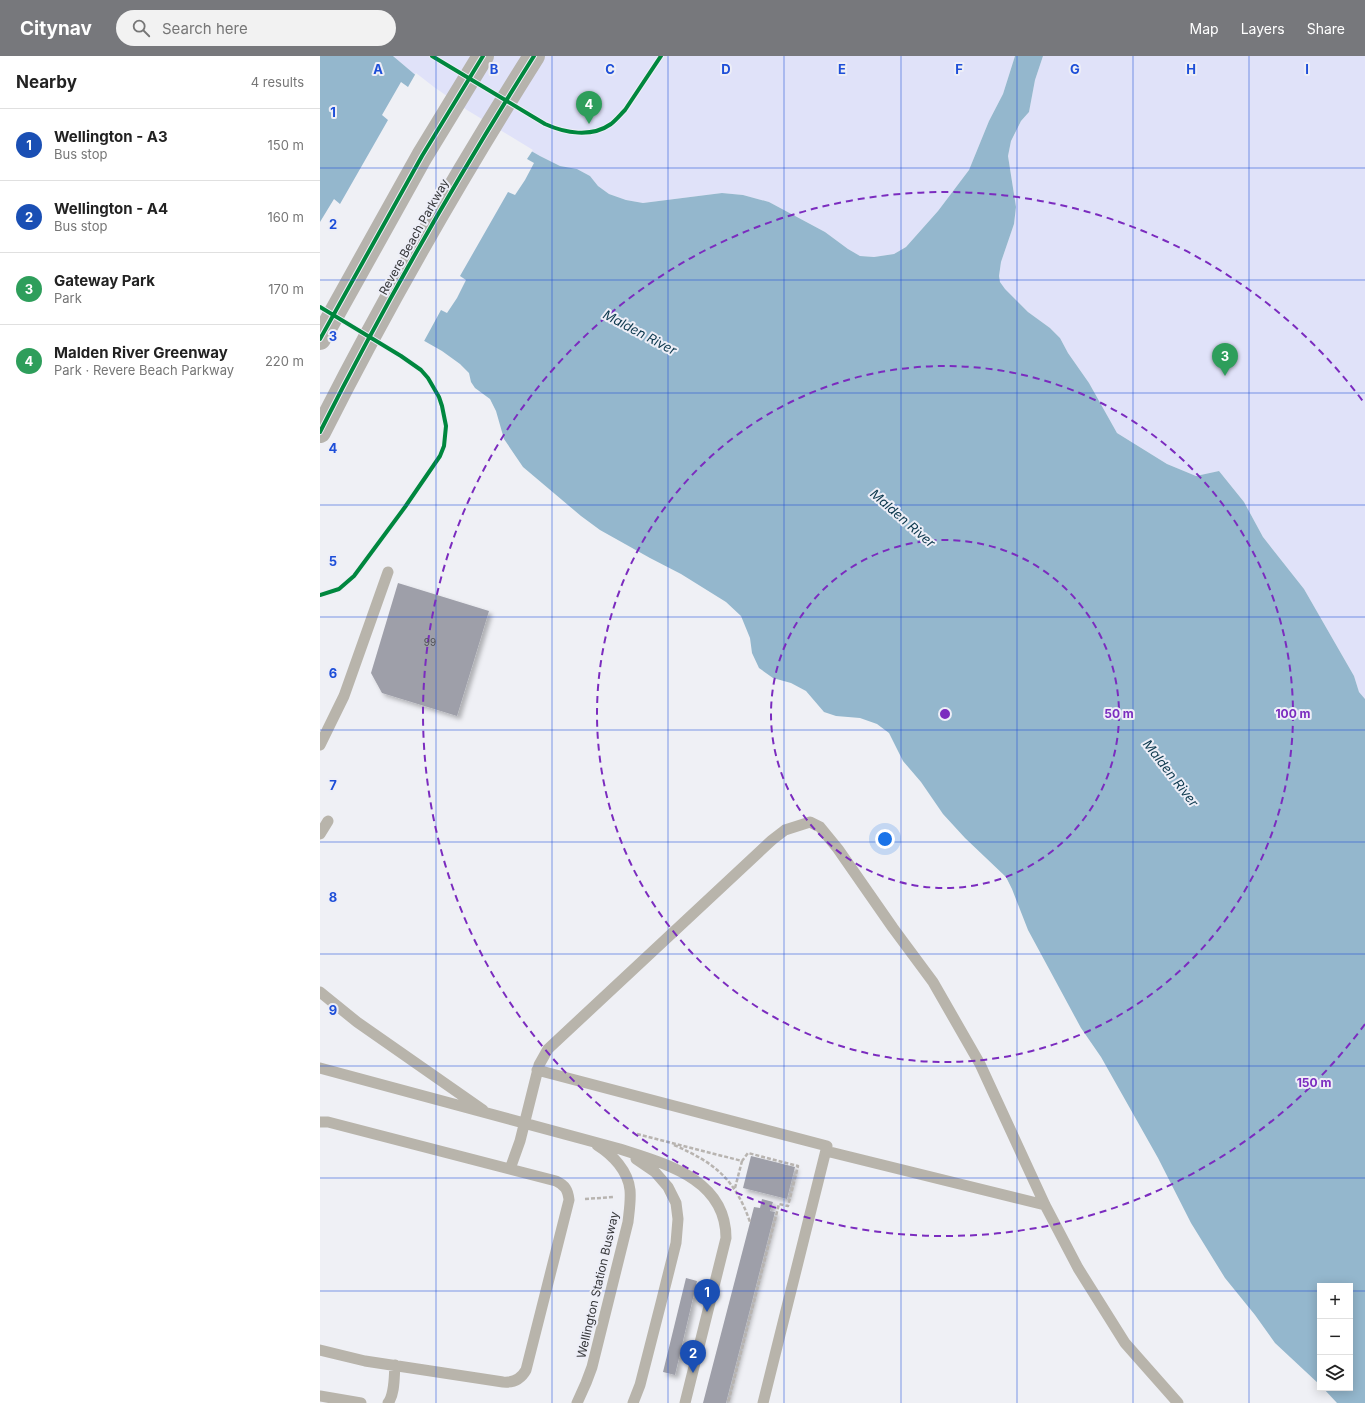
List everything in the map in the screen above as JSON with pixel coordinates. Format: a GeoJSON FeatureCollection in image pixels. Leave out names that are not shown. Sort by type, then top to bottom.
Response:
{"type":"FeatureCollection","features":[{"type":"Feature","properties":{"kind":"highway"},"geometry":{"type":"LineString","coordinates":[[320,339],[422,156],[484,56]]}},
{"type":"Feature","properties":{"kind":"highway","name":"Revere Beach Parkway"},"geometry":{"type":"LineString","coordinates":[[320,432],[435,220],[534,56]]}},
{"type":"Feature","properties":{"kind":"lane"},"geometry":{"type":"LineString","coordinates":[[321,742],[344,696],[388,572]]}},
{"type":"Feature","properties":{"kind":"lane"},"geometry":{"type":"LineString","coordinates":[[320,834],[328,821]]}},
{"type":"Feature","properties":{"kind":"lane"},"geometry":{"type":"LineString","coordinates":[[510,1169],[520,1141],[537,1070],[548,1049],[772,840],[785,830],[810,822],[820,826],[838,849],[933,982],[980,1064],[1045,1205],[1078,1268],[1125,1343],[1178,1403]]}},
{"type":"Feature","properties":{"kind":"lane"},"geometry":{"type":"LineString","coordinates":[[320,992],[357,1022],[490,1115]]}},
{"type":"Feature","properties":{"kind":"lane","name":"Wellington Station Busway"},"geometry":{"type":"LineString","coordinates":[[320,1068],[620,1149],[663,1164],[686,1175],[706,1188],[718,1204],[724,1222],[726,1238],[684,1403]]}},
{"type":"Feature","properties":{"kind":"lane"},"geometry":{"type":"LineString","coordinates":[[537,1070],[827,1146],[763,1403]]}},
{"type":"Feature","properties":{"kind":"lane"},"geometry":{"type":"LineString","coordinates":[[320,1122],[328,1122],[560,1183],[567,1190],[569,1200],[526,1370],[523,1375],[514,1381],[503,1382],[364,1361],[320,1350]]}},
{"type":"Feature","properties":{"kind":"lane","name":"Wellington Station Busway"},"geometry":{"type":"LineString","coordinates":[[578,1403],[592,1367],[628,1222],[630,1200],[628,1181],[619,1164],[604,1150],[588,1141]]}},
{"type":"Feature","properties":{"kind":"lane","name":"Wellington Station Busway"},"geometry":{"type":"LineString","coordinates":[[620,1149],[646,1165],[662,1179],[673,1194],[678,1219],[676,1243],[640,1385],[633,1403]]}},
{"type":"Feature","properties":{"kind":"lane"},"geometry":{"type":"LineString","coordinates":[[826,1151],[1045,1205]]}},
{"type":"Feature","properties":{"kind":"lane"},"geometry":{"type":"LineString","coordinates":[[388,1403],[393,1388],[395,1365]]}},
{"type":"Feature","properties":{"kind":"lane"},"geometry":{"type":"LineString","coordinates":[[320,1396],[360,1403]]}},
{"type":"Feature","properties":{"kind":"path"},"geometry":{"type":"LineString","coordinates":[[735,1188],[742,1162]]}},
{"type":"Feature","properties":{"kind":"path"},"geometry":{"type":"LineString","coordinates":[[569,1200],[614,1197]]}},
{"type":"Feature","properties":{"kind":"shaded area"},"geometry":{"type":"Polygon","coordinates":[[[393,56],[1015,56],[1003,94],[989,121],[969,170],[938,211],[906,247],[894,254],[874,257],[860,256],[825,232],[769,202],[743,195],[722,193],[643,203],[626,200],[609,194],[598,186],[590,176],[577,169],[560,166],[503,135],[432,89],[393,56]]]}},
{"type":"Feature","properties":{"kind":"shaded area"},"geometry":{"type":"Polygon","coordinates":[[[1043,56],[1365,56],[1365,699],[1359,692],[1354,676],[1304,589],[1263,537],[1244,502],[1219,471],[1196,476],[1167,464],[1117,433],[1089,383],[1068,353],[1060,338],[1050,328],[1028,312],[1004,289],[1000,282],[999,276],[1001,262],[1014,224],[1016,207],[1008,156],[1011,141],[1021,121],[1029,112],[1035,80],[1043,56]]]}},
{"type":"Feature","properties":{"kind":"water","name":"Malden River"},"geometry":{"type":"Polygon","coordinates":[[[320,56],[393,56],[432,89],[503,135],[560,166],[577,169],[590,176],[598,186],[609,194],[626,200],[643,203],[722,193],[743,195],[769,202],[825,232],[860,256],[874,257],[894,254],[906,247],[938,211],[969,170],[989,121],[1003,94],[1015,56],[1043,56],[1035,80],[1029,112],[1021,121],[1011,141],[1008,156],[1016,207],[1014,224],[1001,262],[999,276],[1000,282],[1028,312],[1050,328],[1060,338],[1068,353],[1089,383],[1117,433],[1167,464],[1196,476],[1219,471],[1244,502],[1263,537],[1304,589],[1354,676],[1359,692],[1365,699],[1365,1403],[1337,1403],[1326,1391],[1353,1391],[1353,1283],[1317,1283],[1317,1382],[1275,1343],[1255,1315],[1225,1278],[1191,1223],[1158,1158],[1101,1057],[1081,1028],[1028,930],[1006,877],[965,838],[943,814],[921,782],[903,761],[889,733],[877,724],[860,718],[836,716],[824,712],[806,691],[791,683],[773,678],[759,668],[752,653],[750,638],[741,616],[726,602],[681,574],[600,530],[523,467],[504,439],[496,411],[490,399],[475,388],[471,382],[469,373],[460,364],[442,351],[320,281],[320,56]]]}},
{"type":"Feature","properties":{"kind":"pier"},"geometry":{"type":"Polygon","coordinates":[[[416,73],[467,110],[533,150],[527,159],[534,163],[515,195],[508,192],[460,276],[466,280],[457,298],[447,313],[441,310],[423,343],[320,283],[320,222],[334,199],[340,204],[388,120],[382,115],[401,82],[408,87],[416,73]]]}},
{"type":"Feature","properties":{"kind":"building"},"geometry":{"type":"Polygon","coordinates":[[[398,583],[489,611],[457,716],[382,693],[371,673],[398,583]]]}},
{"type":"Feature","properties":{"kind":"building"},"geometry":{"type":"Polygon","coordinates":[[[751,1156],[795,1167],[787,1199],[743,1188],[751,1156]]]}},
{"type":"Feature","properties":{"kind":"building"},"geometry":{"type":"Polygon","coordinates":[[[762,1199],[773,1202],[770,1211],[775,1212],[726,1403],[703,1403],[754,1207],[760,1208],[762,1199]]]}},
{"type":"Feature","properties":{"kind":"building"},"geometry":{"type":"Polygon","coordinates":[[[686,1278],[697,1281],[675,1375],[663,1372],[686,1278]]]}},
{"type":"Feature","properties":{"kind":"cycle path"},"geometry":{"type":"LineString","coordinates":[[432,56],[545,124],[561,130],[578,133],[595,131],[611,124],[625,110],[661,56]]}},
{"type":"Feature","properties":{"kind":"cycle path"},"geometry":{"type":"LineString","coordinates":[[320,339],[422,156],[483,56]]}},
{"type":"Feature","properties":{"kind":"cycle path"},"geometry":{"type":"LineString","coordinates":[[320,432],[422,241],[534,56]]}},
{"type":"Feature","properties":{"kind":"cycle path"},"geometry":{"type":"LineString","coordinates":[[320,307],[401,356],[421,370],[428,378],[439,397],[446,426],[444,446],[440,456],[405,507],[354,576],[339,589],[320,595]]}},
{"type":"Feature","properties":{"kind":"place","name":"Malden River Greenway"},"geometry":{"type":"Point","coordinates":[589,124]}},
{"type":"Feature","properties":{"kind":"place","name":"Gateway Park"},"geometry":{"type":"Point","coordinates":[1225,376]}},
{"type":"Feature","properties":{"kind":"place","name":"Wellington - A3"},"geometry":{"type":"Point","coordinates":[707,1312]}},
{"type":"Feature","properties":{"kind":"place","name":"Wellington - A4"},"geometry":{"type":"Point","coordinates":[693,1373]}}]}
